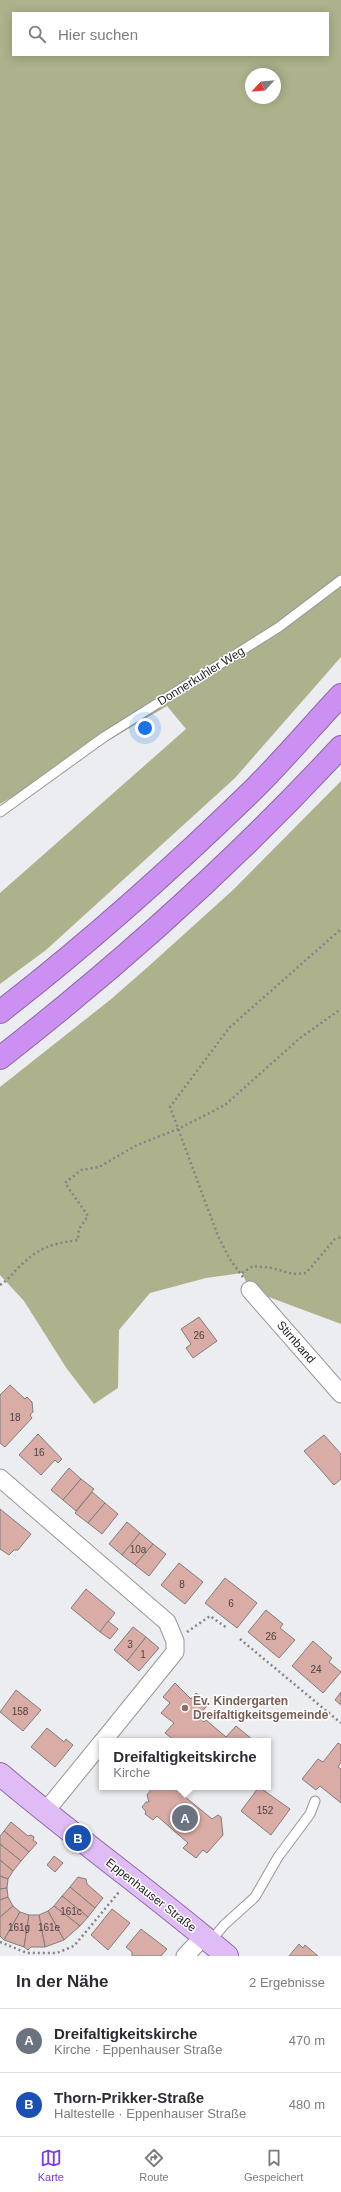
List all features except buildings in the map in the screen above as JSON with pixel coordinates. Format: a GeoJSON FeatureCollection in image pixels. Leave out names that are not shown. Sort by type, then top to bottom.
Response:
{"type":"FeatureCollection","features":[{"type":"Feature","properties":{"kind":"highway"},"geometry":{"type":"LineString","coordinates":[[0,1012],[43,979],[174,864],[255,788],[341,694]]}},
{"type":"Feature","properties":{"kind":"highway"},"geometry":{"type":"LineString","coordinates":[[0,1058],[66,1007],[164,922],[282,810],[341,747]]}},
{"type":"Feature","properties":{"kind":"main road","name":"Eppenhauser Straße"},"geometry":{"type":"LineString","coordinates":[[0,1774],[45,1812],[131,1878],[227,1956]]}},
{"type":"Feature","properties":{"kind":"street","name":"Stirnband"},"geometry":{"type":"LineString","coordinates":[[248,1285],[341,1394]]}},
{"type":"Feature","properties":{"kind":"street"},"geometry":{"type":"LineString","coordinates":[[0,1478],[167,1622],[175,1641],[175,1652],[104,1738]]}},
{"type":"Feature","properties":{"kind":"street"},"geometry":{"type":"LineString","coordinates":[[45,1812],[99,1745]]}},
{"type":"Feature","properties":{"kind":"street"},"geometry":{"type":"LineString","coordinates":[[185,1956],[207,1939]]}},
{"type":"Feature","properties":{"kind":"lane","name":"Donnerkuhler Weg"},"geometry":{"type":"LineString","coordinates":[[0,812],[104,737],[279,627],[341,580]]}},
{"type":"Feature","properties":{"kind":"lane"},"geometry":{"type":"LineString","coordinates":[[207,1939],[255,1897],[278,1857],[310,1814],[315,1801]]}},
{"type":"Feature","properties":{"kind":"path"},"geometry":{"type":"LineString","coordinates":[[248,1285],[242,1273],[229,1258],[218,1236],[170,1107],[229,1028],[341,929]]}},
{"type":"Feature","properties":{"kind":"path"},"geometry":{"type":"LineString","coordinates":[[0,1285],[9,1280],[16,1270],[36,1252],[53,1244],[78,1240],[79,1229],[88,1216],[65,1183],[81,1170],[99,1167],[137,1145],[178,1129],[225,1105],[300,1038],[341,1009]]}},
{"type":"Feature","properties":{"kind":"path"},"geometry":{"type":"LineString","coordinates":[[242,1273],[253,1266],[272,1268],[293,1274],[306,1273],[335,1239],[341,1237]]}},
{"type":"Feature","properties":{"kind":"path"},"geometry":{"type":"LineString","coordinates":[[175,1641],[210,1616],[227,1628]]}},
{"type":"Feature","properties":{"kind":"path"},"geometry":{"type":"LineString","coordinates":[[240,1639],[341,1723]]}},
{"type":"Feature","properties":{"kind":"path"},"geometry":{"type":"LineString","coordinates":[[0,1942],[27,1953],[57,1953],[74,1946],[131,1878]]}},
{"type":"Feature","properties":{"kind":"green space"},"geometry":{"type":"Polygon","coordinates":[[[0,0],[341,0],[341,657],[235,778],[46,950],[0,984],[0,893],[186,729],[167,706],[0,804],[0,0]]]}},
{"type":"Feature","properties":{"kind":"green space"},"geometry":{"type":"Polygon","coordinates":[[[341,781],[341,1324],[250,1290],[242,1273],[206,1278],[150,1293],[119,1330],[118,1388],[94,1404],[67,1369],[24,1301],[0,1275],[0,1087],[110,1000],[150,965],[234,889],[341,781]]]}},
{"type":"Feature","properties":{"kind":"place","name":"Ev. Kindergarten Dreifaltigkeitsgemeinde"},"geometry":{"type":"Point","coordinates":[185,1708]}},
{"type":"Feature","properties":{"kind":"place","name":"Dreifaltigkeitskirche"},"geometry":{"type":"Point","coordinates":[185,1818]}},
{"type":"Feature","properties":{"kind":"place","name":"Thorn-Prikker-Straße"},"geometry":{"type":"Point","coordinates":[78,1838]}}]}
